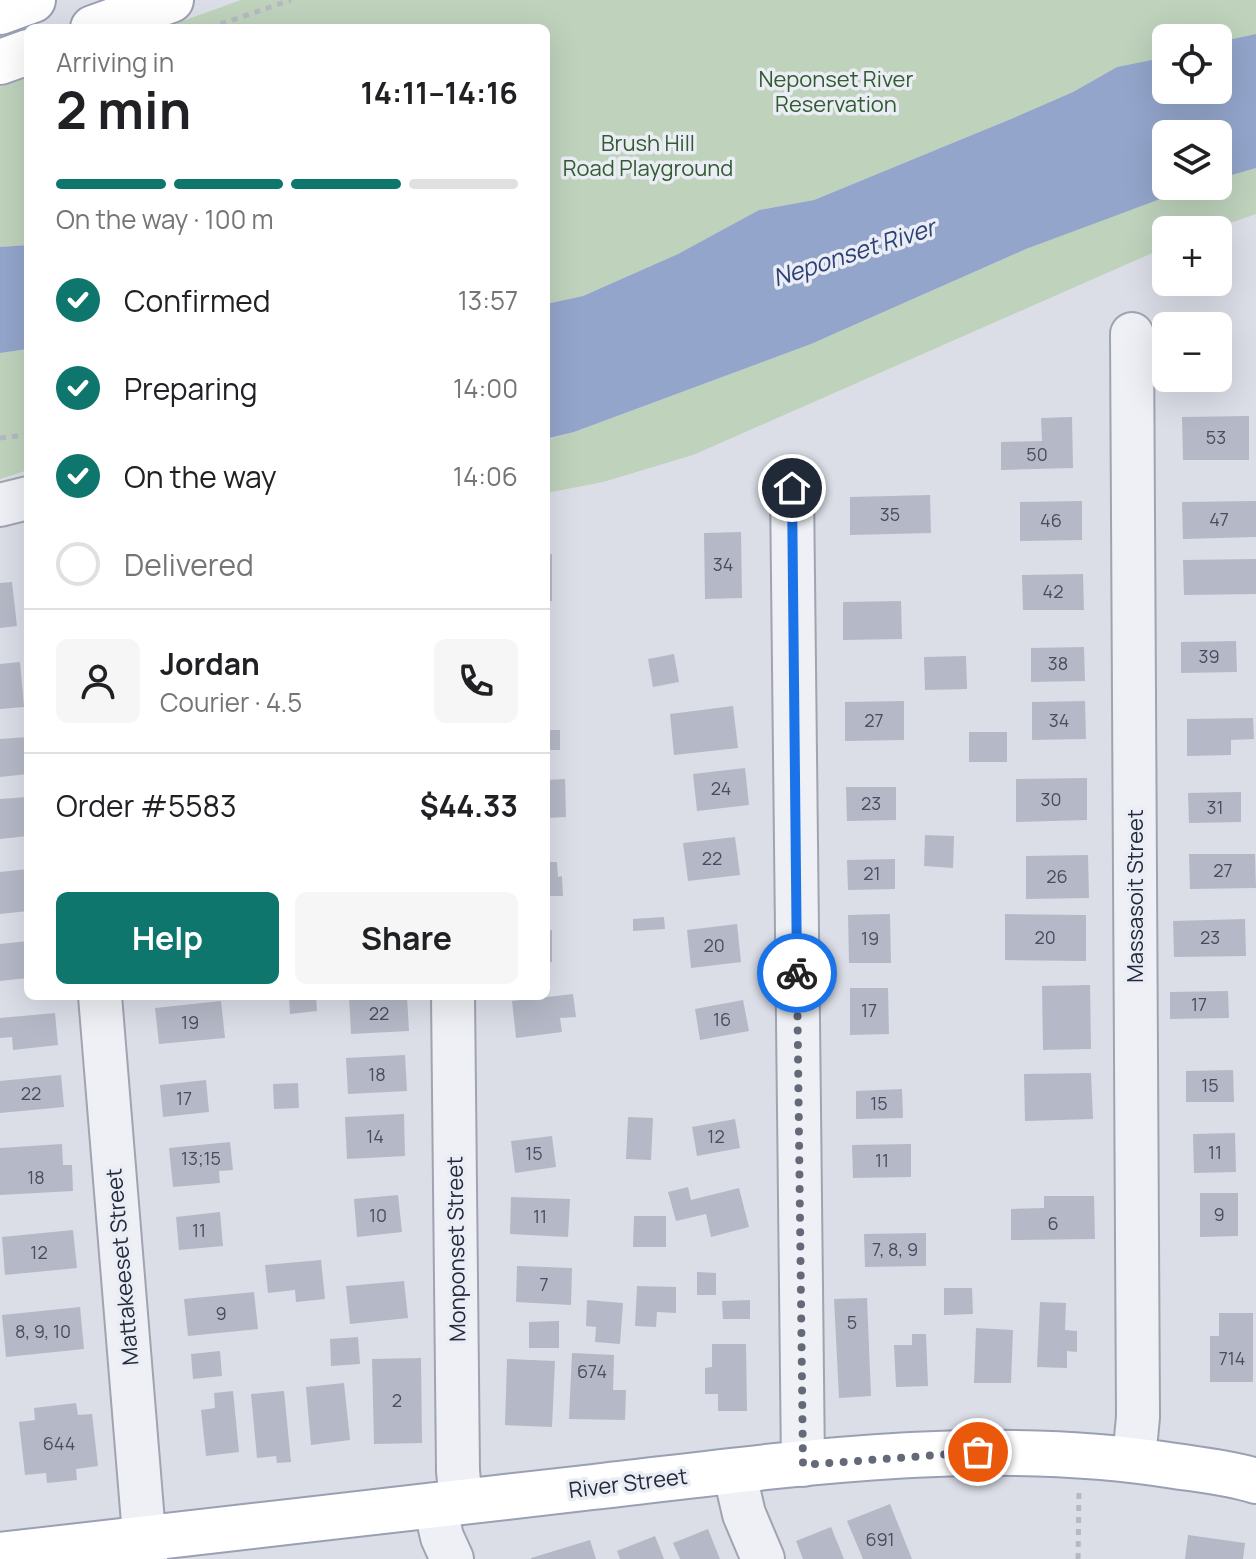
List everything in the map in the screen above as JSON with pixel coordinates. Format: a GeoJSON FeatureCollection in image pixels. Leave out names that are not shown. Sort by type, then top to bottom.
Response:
{"type":"FeatureCollection","features":[{"type":"Feature","properties":{"kind":"main road"},"geometry":{"type":"LineString","coordinates":[[0,12],[33,0]]}},
{"type":"Feature","properties":{"kind":"main road"},"geometry":{"type":"LineString","coordinates":[[104,24],[171,0]]}},
{"type":"Feature","properties":{"kind":"main road"},"geometry":{"type":"LineString","coordinates":[[0,62],[24,53]]}},
{"type":"Feature","properties":{"kind":"main road","name":"River Street"},"geometry":{"type":"LineString","coordinates":[[0,1555],[145,1549],[448,1504],[734,1471],[978,1452],[1082,1454],[1134,1459],[1256,1481]]}},
{"type":"Feature","properties":{"kind":"street","name":"Massasoit Street"},"geometry":{"type":"LineString","coordinates":[[1132,334],[1138,1417],[1134,1459]]}},
{"type":"Feature","properties":{"kind":"street"},"geometry":{"type":"LineString","coordinates":[[792,488],[803,1465]]}},
{"type":"Feature","properties":{"kind":"street"},"geometry":{"type":"LineString","coordinates":[[0,505],[24,499]]}},
{"type":"Feature","properties":{"kind":"street","name":"Mattakeeset Street"},"geometry":{"type":"LineString","coordinates":[[100,1000],[145,1549]]}},
{"type":"Feature","properties":{"kind":"street","name":"Monponset Street"},"geometry":{"type":"LineString","coordinates":[[452,1559],[442,1537],[458,1471],[453,1000]]}},
{"type":"Feature","properties":{"kind":"street"},"geometry":{"type":"LineString","coordinates":[[734,1471],[744,1514],[763,1559]]}},
{"type":"Feature","properties":{"kind":"path"},"geometry":{"type":"LineString","coordinates":[[221,24],[291,0]]}},
{"type":"Feature","properties":{"kind":"path"},"geometry":{"type":"LineString","coordinates":[[0,438],[24,435]]}},
{"type":"Feature","properties":{"kind":"path"},"geometry":{"type":"LineString","coordinates":[[1078,1559],[1076,1543],[1082,1454]]}},
{"type":"Feature","properties":{"kind":"green space"},"geometry":{"type":"Polygon","coordinates":[[[241,0],[1256,0],[1256,34],[1232,39],[1232,24],[1152,24],[1152,60],[1117,67],[1073,92],[814,200],[759,210],[678,254],[583,296],[550,303],[550,24],[174,24],[241,0]]]}},
{"type":"Feature","properties":{"kind":"green space"},"geometry":{"type":"Polygon","coordinates":[[[24,78],[24,245],[0,247],[0,87],[24,78]]]}},
{"type":"Feature","properties":{"kind":"green space"},"geometry":{"type":"Polygon","coordinates":[[[1256,168],[1256,214],[1232,222],[1232,216],[1152,216],[1152,253],[693,455],[603,482],[550,492],[550,439],[811,344],[1026,249],[1155,200],[1232,200],[1232,175],[1256,168]]]}},
{"type":"Feature","properties":{"kind":"green space"},"geometry":{"type":"Polygon","coordinates":[[[24,350],[24,471],[0,479],[0,353],[24,350]]]}},
{"type":"Feature","properties":{"kind":"water","name":"Neponset River"},"geometry":{"type":"Polygon","coordinates":[[[1256,34],[1256,168],[1232,175],[1232,120],[1152,120],[1152,200],[1157,200],[1026,249],[811,344],[574,432],[550,438],[550,303],[583,296],[678,254],[759,210],[814,200],[1011,119],[1073,92],[1117,67],[1152,60],[1152,104],[1232,104],[1232,39],[1256,34]]]}},
{"type":"Feature","properties":{"kind":"water"},"geometry":{"type":"Polygon","coordinates":[[[24,245],[24,350],[0,353],[0,247],[24,245]]]}},
{"type":"Feature","properties":{"kind":"building"},"geometry":{"type":"Polygon","coordinates":[[[1249,416],[1249,460],[1183,460],[1182,417],[1249,416]]]}},
{"type":"Feature","properties":{"kind":"building"},"geometry":{"type":"Polygon","coordinates":[[[1072,417],[1073,468],[1001,470],[1001,442],[1042,441],[1041,418],[1072,417]]]}},
{"type":"Feature","properties":{"kind":"building"},"geometry":{"type":"Polygon","coordinates":[[[930,495],[931,533],[850,535],[850,497],[930,495]]]}},
{"type":"Feature","properties":{"kind":"building"},"geometry":{"type":"Polygon","coordinates":[[[1082,501],[1082,540],[1020,541],[1020,502],[1082,501]]]}},
{"type":"Feature","properties":{"kind":"building"},"geometry":{"type":"Polygon","coordinates":[[[1256,501],[1256,537],[1183,539],[1182,502],[1256,501]]]}},
{"type":"Feature","properties":{"kind":"building"},"geometry":{"type":"Polygon","coordinates":[[[741,532],[742,598],[705,599],[704,533],[741,532]]]}},
{"type":"Feature","properties":{"kind":"building"},"geometry":{"type":"Polygon","coordinates":[[[550,554],[552,554],[550,601],[550,554]]]}},
{"type":"Feature","properties":{"kind":"building"},"geometry":{"type":"Polygon","coordinates":[[[1256,559],[1256,594],[1184,595],[1183,560],[1256,559]]]}},
{"type":"Feature","properties":{"kind":"building"},"geometry":{"type":"Polygon","coordinates":[[[1083,574],[1084,610],[1023,610],[1022,575],[1083,574]]]}},
{"type":"Feature","properties":{"kind":"building"},"geometry":{"type":"Polygon","coordinates":[[[12,582],[17,626],[0,628],[0,583],[12,582]]]}},
{"type":"Feature","properties":{"kind":"building"},"geometry":{"type":"Polygon","coordinates":[[[901,601],[902,639],[843,640],[843,602],[901,601]]]}},
{"type":"Feature","properties":{"kind":"building"},"geometry":{"type":"Polygon","coordinates":[[[1236,641],[1237,672],[1181,673],[1181,642],[1236,641]]]}},
{"type":"Feature","properties":{"kind":"building"},"geometry":{"type":"Polygon","coordinates":[[[1084,647],[1085,681],[1031,682],[1031,648],[1084,647]]]}},
{"type":"Feature","properties":{"kind":"building"},"geometry":{"type":"Polygon","coordinates":[[[674,654],[679,682],[653,687],[648,659],[674,654]]]}},
{"type":"Feature","properties":{"kind":"building"},"geometry":{"type":"Polygon","coordinates":[[[966,656],[967,689],[925,690],[924,657],[966,656]]]}},
{"type":"Feature","properties":{"kind":"building"},"geometry":{"type":"Polygon","coordinates":[[[20,662],[24,707],[0,709],[0,664],[20,662]]]}},
{"type":"Feature","properties":{"kind":"building"},"geometry":{"type":"Polygon","coordinates":[[[904,701],[904,740],[845,741],[845,702],[904,701]]]}},
{"type":"Feature","properties":{"kind":"building"},"geometry":{"type":"Polygon","coordinates":[[[1085,701],[1086,739],[1032,740],[1032,702],[1085,701]]]}},
{"type":"Feature","properties":{"kind":"building"},"geometry":{"type":"Polygon","coordinates":[[[733,706],[738,748],[674,755],[670,714],[733,706]]]}},
{"type":"Feature","properties":{"kind":"building"},"geometry":{"type":"Polygon","coordinates":[[[1253,718],[1254,739],[1231,740],[1231,755],[1187,756],[1187,719],[1253,718]]]}},
{"type":"Feature","properties":{"kind":"building"},"geometry":{"type":"Polygon","coordinates":[[[550,730],[560,730],[560,750],[550,750],[550,730]]]}},
{"type":"Feature","properties":{"kind":"building"},"geometry":{"type":"Polygon","coordinates":[[[969,732],[1007,732],[1007,762],[969,762],[969,732]]]}},
{"type":"Feature","properties":{"kind":"building"},"geometry":{"type":"Polygon","coordinates":[[[24,737],[24,774],[0,777],[0,739],[24,737]]]}},
{"type":"Feature","properties":{"kind":"building"},"geometry":{"type":"Polygon","coordinates":[[[745,768],[749,805],[697,811],[693,774],[745,768]]]}},
{"type":"Feature","properties":{"kind":"building"},"geometry":{"type":"Polygon","coordinates":[[[1087,778],[1087,820],[1016,822],[1016,779],[1087,778]]]}},
{"type":"Feature","properties":{"kind":"building"},"geometry":{"type":"Polygon","coordinates":[[[565,779],[566,817],[550,818],[550,780],[565,779]]]}},
{"type":"Feature","properties":{"kind":"building"},"geometry":{"type":"Polygon","coordinates":[[[846,787],[896,787],[896,820],[847,821],[846,787]]]}},
{"type":"Feature","properties":{"kind":"building"},"geometry":{"type":"Polygon","coordinates":[[[1241,792],[1241,822],[1189,823],[1188,793],[1241,792]]]}},
{"type":"Feature","properties":{"kind":"building"},"geometry":{"type":"Polygon","coordinates":[[[24,797],[24,836],[0,839],[0,799],[24,797]]]}},
{"type":"Feature","properties":{"kind":"building"},"geometry":{"type":"Polygon","coordinates":[[[925,835],[954,836],[953,868],[924,866],[925,835]]]}},
{"type":"Feature","properties":{"kind":"building"},"geometry":{"type":"Polygon","coordinates":[[[735,837],[740,875],[688,881],[683,843],[735,837]]]}},
{"type":"Feature","properties":{"kind":"building"},"geometry":{"type":"Polygon","coordinates":[[[1189,854],[1255,854],[1256,888],[1190,889],[1189,854]]]}},
{"type":"Feature","properties":{"kind":"building"},"geometry":{"type":"Polygon","coordinates":[[[1088,855],[1089,898],[1026,899],[1026,856],[1088,855]]]}},
{"type":"Feature","properties":{"kind":"building"},"geometry":{"type":"Polygon","coordinates":[[[895,859],[895,889],[848,890],[847,860],[895,859]]]}},
{"type":"Feature","properties":{"kind":"building"},"geometry":{"type":"Polygon","coordinates":[[[550,862],[557,862],[558,877],[562,876],[563,896],[550,896],[550,862]]]}},
{"type":"Feature","properties":{"kind":"building"},"geometry":{"type":"Polygon","coordinates":[[[24,869],[24,911],[0,914],[0,872],[24,869]]]}},
{"type":"Feature","properties":{"kind":"building"},"geometry":{"type":"Polygon","coordinates":[[[890,914],[891,963],[849,963],[848,915],[890,914]]]}},
{"type":"Feature","properties":{"kind":"building"},"geometry":{"type":"Polygon","coordinates":[[[1005,914],[1086,915],[1086,961],[1005,960],[1005,914]]]}},
{"type":"Feature","properties":{"kind":"building"},"geometry":{"type":"Polygon","coordinates":[[[664,917],[665,929],[633,931],[633,919],[664,917]]]}},
{"type":"Feature","properties":{"kind":"building"},"geometry":{"type":"Polygon","coordinates":[[[1245,919],[1246,956],[1174,957],[1173,921],[1245,919]]]}},
{"type":"Feature","properties":{"kind":"building"},"geometry":{"type":"Polygon","coordinates":[[[737,924],[741,962],[691,968],[687,930],[737,924]]]}},
{"type":"Feature","properties":{"kind":"building"},"geometry":{"type":"Polygon","coordinates":[[[550,930],[552,930],[550,962],[550,930]]]}},
{"type":"Feature","properties":{"kind":"building"},"geometry":{"type":"Polygon","coordinates":[[[24,941],[24,978],[0,981],[0,944],[24,941]]]}},
{"type":"Feature","properties":{"kind":"building"},"geometry":{"type":"Polygon","coordinates":[[[1090,985],[1091,1049],[1043,1050],[1042,986],[1090,985]]]}},
{"type":"Feature","properties":{"kind":"building"},"geometry":{"type":"Polygon","coordinates":[[[850,988],[888,988],[889,1034],[850,1035],[850,988]]]}},
{"type":"Feature","properties":{"kind":"building"},"geometry":{"type":"Polygon","coordinates":[[[1228,991],[1229,1018],[1170,1019],[1170,992],[1228,991]]]}},
{"type":"Feature","properties":{"kind":"building"},"geometry":{"type":"Polygon","coordinates":[[[573,994],[576,1017],[560,1018],[562,1032],[516,1038],[512,1001],[550,1000],[550,997],[573,994]]]}},
{"type":"Feature","properties":{"kind":"building"},"geometry":{"type":"Polygon","coordinates":[[[289,1000],[316,1000],[317,1011],[290,1014],[289,1000]]]}},
{"type":"Feature","properties":{"kind":"building"},"geometry":{"type":"Polygon","coordinates":[[[349,1000],[407,1000],[409,1031],[351,1034],[349,1000]]]}},
{"type":"Feature","properties":{"kind":"building"},"geometry":{"type":"Polygon","coordinates":[[[743,1000],[749,1031],[700,1040],[695,1009],[743,1000]]]}},
{"type":"Feature","properties":{"kind":"building"},"geometry":{"type":"Polygon","coordinates":[[[221,1001],[225,1038],[159,1044],[155,1008],[221,1001]]]}},
{"type":"Feature","properties":{"kind":"building"},"geometry":{"type":"Polygon","coordinates":[[[55,1013],[58,1045],[13,1050],[12,1037],[0,1038],[0,1018],[55,1013]]]}},
{"type":"Feature","properties":{"kind":"building"},"geometry":{"type":"Polygon","coordinates":[[[405,1055],[407,1091],[348,1094],[346,1058],[405,1055]]]}},
{"type":"Feature","properties":{"kind":"building"},"geometry":{"type":"Polygon","coordinates":[[[1233,1070],[1234,1102],[1186,1102],[1186,1071],[1233,1070]]]}},
{"type":"Feature","properties":{"kind":"building"},"geometry":{"type":"Polygon","coordinates":[[[1091,1073],[1093,1119],[1025,1121],[1024,1074],[1091,1073]]]}},
{"type":"Feature","properties":{"kind":"building"},"geometry":{"type":"Polygon","coordinates":[[[61,1075],[64,1107],[0,1113],[0,1081],[61,1075]]]}},
{"type":"Feature","properties":{"kind":"building"},"geometry":{"type":"Polygon","coordinates":[[[206,1080],[209,1112],[163,1117],[160,1085],[206,1080]]]}},
{"type":"Feature","properties":{"kind":"building"},"geometry":{"type":"Polygon","coordinates":[[[298,1083],[299,1108],[274,1109],[273,1084],[298,1083]]]}},
{"type":"Feature","properties":{"kind":"building"},"geometry":{"type":"Polygon","coordinates":[[[902,1089],[903,1118],[856,1119],[856,1091],[902,1089]]]}},
{"type":"Feature","properties":{"kind":"building"},"geometry":{"type":"Polygon","coordinates":[[[404,1114],[405,1156],[347,1159],[345,1117],[404,1114]]]}},
{"type":"Feature","properties":{"kind":"building"},"geometry":{"type":"Polygon","coordinates":[[[628,1117],[653,1118],[651,1160],[626,1159],[628,1117]]]}},
{"type":"Feature","properties":{"kind":"building"},"geometry":{"type":"Polygon","coordinates":[[[735,1119],[740,1148],[697,1156],[692,1127],[735,1119]]]}},
{"type":"Feature","properties":{"kind":"building"},"geometry":{"type":"Polygon","coordinates":[[[1235,1133],[1236,1172],[1194,1173],[1193,1134],[1235,1133]]]}},
{"type":"Feature","properties":{"kind":"building"},"geometry":{"type":"Polygon","coordinates":[[[552,1136],[556,1167],[515,1173],[511,1141],[552,1136]]]}},
{"type":"Feature","properties":{"kind":"building"},"geometry":{"type":"Polygon","coordinates":[[[230,1142],[233,1170],[219,1171],[220,1183],[173,1187],[169,1148],[230,1142]]]}},
{"type":"Feature","properties":{"kind":"building"},"geometry":{"type":"Polygon","coordinates":[[[62,1144],[63,1165],[72,1165],[73,1191],[0,1195],[0,1148],[62,1144]]]}},
{"type":"Feature","properties":{"kind":"building"},"geometry":{"type":"Polygon","coordinates":[[[911,1144],[911,1177],[853,1178],[852,1145],[911,1144]]]}},
{"type":"Feature","properties":{"kind":"building"},"geometry":{"type":"Polygon","coordinates":[[[688,1187],[691,1200],[739,1188],[749,1227],[711,1237],[706,1214],[676,1221],[668,1192],[688,1187]]]}},
{"type":"Feature","properties":{"kind":"building"},"geometry":{"type":"Polygon","coordinates":[[[1200,1193],[1238,1193],[1238,1236],[1200,1237],[1200,1193]]]}},
{"type":"Feature","properties":{"kind":"building"},"geometry":{"type":"Polygon","coordinates":[[[398,1195],[402,1232],[357,1237],[354,1199],[398,1195]]]}},
{"type":"Feature","properties":{"kind":"building"},"geometry":{"type":"Polygon","coordinates":[[[1044,1196],[1094,1196],[1095,1239],[1011,1240],[1011,1209],[1044,1208],[1044,1196]]]}},
{"type":"Feature","properties":{"kind":"building"},"geometry":{"type":"Polygon","coordinates":[[[511,1197],[570,1199],[568,1237],[510,1234],[511,1197]]]}},
{"type":"Feature","properties":{"kind":"building"},"geometry":{"type":"Polygon","coordinates":[[[220,1212],[223,1246],[179,1250],[176,1217],[220,1212]]]}},
{"type":"Feature","properties":{"kind":"building"},"geometry":{"type":"Polygon","coordinates":[[[634,1216],[666,1216],[666,1247],[633,1247],[634,1216]]]}},
{"type":"Feature","properties":{"kind":"building"},"geometry":{"type":"Polygon","coordinates":[[[73,1230],[77,1268],[5,1275],[2,1237],[73,1230]]]}},
{"type":"Feature","properties":{"kind":"building"},"geometry":{"type":"Polygon","coordinates":[[[926,1233],[926,1266],[865,1267],[864,1234],[926,1233]]]}},
{"type":"Feature","properties":{"kind":"building"},"geometry":{"type":"Polygon","coordinates":[[[321,1260],[325,1299],[296,1302],[295,1290],[268,1293],[265,1265],[321,1260]]]}},
{"type":"Feature","properties":{"kind":"building"},"geometry":{"type":"Polygon","coordinates":[[[517,1266],[572,1268],[571,1305],[516,1302],[517,1266]]]}},
{"type":"Feature","properties":{"kind":"building"},"geometry":{"type":"Polygon","coordinates":[[[697,1272],[716,1273],[716,1295],[697,1295],[697,1272]]]}},
{"type":"Feature","properties":{"kind":"building"},"geometry":{"type":"Polygon","coordinates":[[[404,1281],[408,1318],[350,1324],[346,1286],[404,1281]]]}},
{"type":"Feature","properties":{"kind":"building"},"geometry":{"type":"Polygon","coordinates":[[[637,1286],[676,1287],[676,1313],[657,1312],[656,1327],[635,1326],[637,1286]]]}},
{"type":"Feature","properties":{"kind":"building"},"geometry":{"type":"Polygon","coordinates":[[[944,1288],[972,1288],[973,1314],[944,1315],[944,1288]]]}},
{"type":"Feature","properties":{"kind":"building"},"geometry":{"type":"Polygon","coordinates":[[[254,1292],[258,1329],[188,1336],[184,1299],[254,1292]]]}},
{"type":"Feature","properties":{"kind":"building"},"geometry":{"type":"Polygon","coordinates":[[[867,1298],[871,1396],[839,1398],[834,1299],[867,1298]]]}},
{"type":"Feature","properties":{"kind":"building"},"geometry":{"type":"Polygon","coordinates":[[[587,1300],[623,1303],[620,1344],[595,1342],[596,1327],[586,1326],[587,1300]]]}},
{"type":"Feature","properties":{"kind":"building"},"geometry":{"type":"Polygon","coordinates":[[[750,1300],[750,1319],[723,1319],[722,1301],[750,1300]]]}},
{"type":"Feature","properties":{"kind":"building"},"geometry":{"type":"Polygon","coordinates":[[[1040,1302],[1066,1303],[1065,1330],[1077,1331],[1077,1352],[1067,1351],[1067,1368],[1037,1367],[1040,1302]]]}},
{"type":"Feature","properties":{"kind":"building"},"geometry":{"type":"Polygon","coordinates":[[[80,1307],[84,1349],[6,1357],[2,1315],[80,1307]]]}},
{"type":"Feature","properties":{"kind":"building"},"geometry":{"type":"Polygon","coordinates":[[[1219,1313],[1253,1313],[1253,1382],[1210,1382],[1210,1336],[1219,1336],[1219,1313]]]}},
{"type":"Feature","properties":{"kind":"building"},"geometry":{"type":"Polygon","coordinates":[[[559,1321],[559,1348],[529,1348],[529,1322],[559,1321]]]}},
{"type":"Feature","properties":{"kind":"building"},"geometry":{"type":"Polygon","coordinates":[[[976,1328],[1013,1330],[1011,1383],[974,1383],[976,1328]]]}},
{"type":"Feature","properties":{"kind":"building"},"geometry":{"type":"Polygon","coordinates":[[[912,1334],[926,1334],[928,1386],[896,1387],[894,1345],[912,1345],[912,1334]]]}},
{"type":"Feature","properties":{"kind":"building"},"geometry":{"type":"Polygon","coordinates":[[[358,1337],[360,1364],[331,1366],[330,1339],[358,1337]]]}},
{"type":"Feature","properties":{"kind":"building"},"geometry":{"type":"Polygon","coordinates":[[[712,1344],[746,1344],[747,1411],[718,1411],[718,1394],[705,1394],[705,1368],[712,1367],[712,1344]]]}},
{"type":"Feature","properties":{"kind":"building"},"geometry":{"type":"Polygon","coordinates":[[[220,1351],[222,1376],[193,1379],[191,1354],[220,1351]]]}},
{"type":"Feature","properties":{"kind":"building"},"geometry":{"type":"Polygon","coordinates":[[[572,1353],[614,1355],[613,1390],[626,1390],[625,1420],[569,1419],[572,1353]]]}},
{"type":"Feature","properties":{"kind":"building"},"geometry":{"type":"Polygon","coordinates":[[[421,1358],[422,1443],[374,1444],[372,1359],[421,1358]]]}},
{"type":"Feature","properties":{"kind":"building"},"geometry":{"type":"Polygon","coordinates":[[[507,1359],[555,1361],[552,1427],[505,1425],[507,1359]]]}},
{"type":"Feature","properties":{"kind":"building"},"geometry":{"type":"Polygon","coordinates":[[[344,1383],[350,1440],[311,1445],[306,1387],[344,1383]]]}},
{"type":"Feature","properties":{"kind":"building"},"geometry":{"type":"Polygon","coordinates":[[[233,1391],[239,1452],[206,1456],[201,1410],[215,1408],[214,1393],[233,1391]]]}},
{"type":"Feature","properties":{"kind":"building"},"geometry":{"type":"Polygon","coordinates":[[[284,1391],[291,1462],[277,1463],[276,1456],[257,1458],[251,1394],[284,1391]]]}},
{"type":"Feature","properties":{"kind":"building"},"geometry":{"type":"Polygon","coordinates":[[[76,1403],[78,1415],[92,1414],[98,1466],[76,1469],[77,1480],[47,1483],[46,1473],[25,1475],[19,1422],[35,1420],[34,1408],[76,1403]]]}},
{"type":"Feature","properties":{"kind":"building"},"geometry":{"type":"Polygon","coordinates":[[[890,1504],[912,1559],[863,1559],[847,1521],[890,1504]]]}},
{"type":"Feature","properties":{"kind":"building"},"geometry":{"type":"Polygon","coordinates":[[[831,1527],[844,1559],[803,1559],[796,1541],[831,1527]]]}},
{"type":"Feature","properties":{"kind":"building"},"geometry":{"type":"Polygon","coordinates":[[[708,1529],[720,1559],[680,1559],[673,1543],[708,1529]]]}},
{"type":"Feature","properties":{"kind":"building"},"geometry":{"type":"Polygon","coordinates":[[[1188,1535],[1245,1543],[1243,1559],[1185,1559],[1188,1535]]]}},
{"type":"Feature","properties":{"kind":"building"},"geometry":{"type":"Polygon","coordinates":[[[655,1536],[664,1559],[620,1559],[617,1551],[655,1536]]]}},
{"type":"Feature","properties":{"kind":"building"},"geometry":{"type":"Polygon","coordinates":[[[590,1540],[596,1559],[531,1559],[531,1558],[590,1540]]]}},
{"type":"Feature","properties":{"kind":"way so far"},"geometry":{"type":"LineString","coordinates":[[797,973],[803,1465],[978,1452]]}},
{"type":"Feature","properties":{"kind":"route"},"geometry":{"type":"LineString","coordinates":[[792,488],[797,973]]}},
{"type":"Feature","properties":{"kind":"park label","name":"Neponset River Reservation"},"geometry":{"type":"Point","coordinates":[836,92]}},
{"type":"Feature","properties":{"kind":"park label","name":"Brush Hill Road Playground"},"geometry":{"type":"Point","coordinates":[648,156]}}]}
